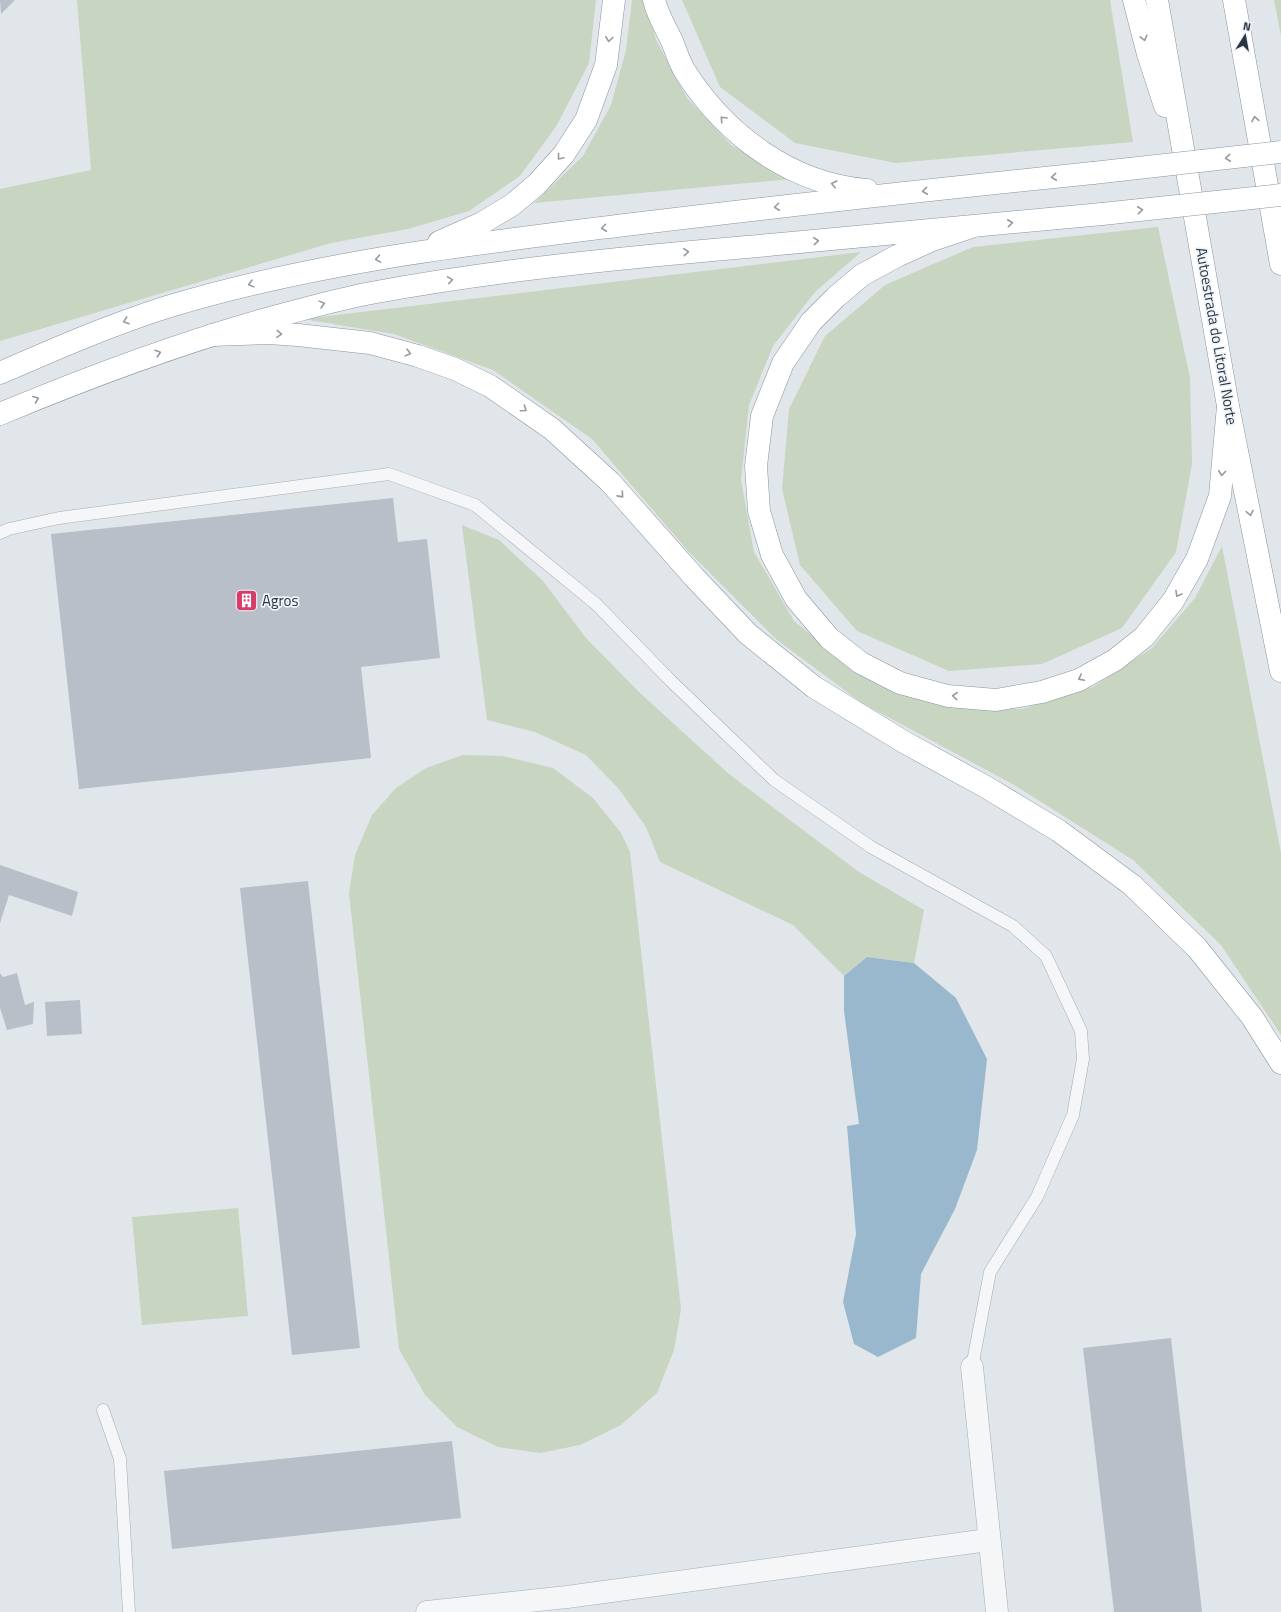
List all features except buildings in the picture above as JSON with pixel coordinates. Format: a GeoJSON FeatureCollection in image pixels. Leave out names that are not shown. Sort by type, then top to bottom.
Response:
{"type":"FeatureCollection","features":[{"type":"Feature","properties":{"kind":"highway"},"geometry":{"type":"LineString","coordinates":[[410,254],[482,223],[512,204],[537,184],[564,154],[586,120],[606,65],[614,0]]}},
{"type":"Feature","properties":{"kind":"highway"},"geometry":{"type":"LineString","coordinates":[[654,0],[685,72],[708,102],[733,130],[752,146],[796,172],[825,182],[858,190],[900,193]]}},
{"type":"Feature","properties":{"kind":"highway"},"geometry":{"type":"LineString","coordinates":[[1134,0],[1148,54],[1190,185]]}},
{"type":"Feature","properties":{"kind":"highway","name":"Autoestrada do Litoral Norte"},"geometry":{"type":"LineString","coordinates":[[1157,0],[1228,406],[1281,671]]}},
{"type":"Feature","properties":{"kind":"highway"},"geometry":{"type":"LineString","coordinates":[[1234,0],[1281,264]]}},
{"type":"Feature","properties":{"kind":"highway"},"geometry":{"type":"LineString","coordinates":[[1242,0],[1242,40]]}},
{"type":"Feature","properties":{"kind":"highway"},"geometry":{"type":"LineString","coordinates":[[0,373],[63,345],[167,307],[255,283],[337,266],[410,254],[603,228],[900,193],[1281,152]]}},
{"type":"Feature","properties":{"kind":"highway"},"geometry":{"type":"LineString","coordinates":[[1264,172],[1281,220]]}},
{"type":"Feature","properties":{"kind":"highway"},"geometry":{"type":"LineString","coordinates":[[0,414],[80,381],[212,335],[330,302],[370,293],[479,275],[647,256],[971,227],[1281,194]]}},
{"type":"Feature","properties":{"kind":"highway"},"geometry":{"type":"LineString","coordinates":[[971,227],[932,240],[897,256],[862,275],[836,297],[811,322],[783,363],[762,416],[756,466],[759,511],[772,555],[796,599],[829,638],[861,662],[900,683],[948,696],[996,700],[1042,692],[1079,680],[1116,660],[1144,637],[1173,601],[1197,560],[1220,496],[1228,406]]}},
{"type":"Feature","properties":{"kind":"highway"},"geometry":{"type":"LineString","coordinates":[[212,335],[269,333],[370,343],[418,356],[455,369],[490,386],[552,429],[610,482],[748,634],[814,687],[904,742],[986,787],[1059,831],[1132,885],[1197,948],[1252,1017],[1281,1063]]}},
{"type":"Feature","properties":{"kind":"street"},"geometry":{"type":"LineString","coordinates":[[972,1367],[988,1540],[997,1612]]}},
{"type":"Feature","properties":{"kind":"street"},"geometry":{"type":"LineString","coordinates":[[427,1612],[568,1604],[988,1540]]}},
{"type":"Feature","properties":{"kind":"lane"},"geometry":{"type":"LineString","coordinates":[[0,533],[59,518],[389,474],[476,505],[596,604],[671,680],[774,780],[871,847],[1014,926],[1046,956],[1081,1030],[1083,1059],[1073,1114],[1037,1197],[990,1272],[972,1367]]}},
{"type":"Feature","properties":{"kind":"lane"},"geometry":{"type":"LineString","coordinates":[[103,1410],[120,1459],[129,1612]]}},
{"type":"Feature","properties":{"kind":"green space"},"geometry":{"type":"Polygon","coordinates":[[[77,0],[596,0],[589,63],[557,125],[520,176],[469,211],[408,229],[331,243],[0,341],[0,189],[91,170],[77,0]]]}},
{"type":"Feature","properties":{"kind":"green space"},"geometry":{"type":"Polygon","coordinates":[[[632,0],[646,0],[656,40],[687,98],[731,145],[792,179],[534,203],[583,156],[611,105],[626,50],[632,0]]]}},
{"type":"Feature","properties":{"kind":"green space"},"geometry":{"type":"Polygon","coordinates":[[[682,0],[1110,0],[1133,142],[896,163],[795,143],[720,87],[682,0]]]}},
{"type":"Feature","properties":{"kind":"green space"},"geometry":{"type":"Polygon","coordinates":[[[1274,0],[1281,0],[1281,36],[1274,0]]]}},
{"type":"Feature","properties":{"kind":"green space"},"geometry":{"type":"Polygon","coordinates":[[[1158,227],[1190,378],[1192,464],[1176,552],[1122,628],[1042,664],[949,671],[857,631],[800,565],[782,489],[789,409],[825,336],[885,285],[973,247],[1158,227]]]}},
{"type":"Feature","properties":{"kind":"green space"},"geometry":{"type":"Polygon","coordinates":[[[861,252],[815,292],[773,346],[749,405],[741,480],[754,552],[794,621],[860,674],[939,705],[1022,709],[1093,687],[1152,648],[1195,598],[1222,546],[1281,853],[1281,1035],[1221,945],[1133,860],[1016,786],[862,703],[777,640],[688,551],[592,439],[493,370],[394,334],[303,319],[861,252]]]}},
{"type":"Feature","properties":{"kind":"green space"},"geometry":{"type":"Polygon","coordinates":[[[462,525],[499,540],[543,581],[586,638],[640,693],[729,774],[859,872],[924,910],[914,963],[867,957],[844,976],[793,925],[660,862],[646,827],[619,789],[586,755],[535,732],[487,720],[462,525]]]}},
{"type":"Feature","properties":{"kind":"green space"},"geometry":{"type":"Polygon","coordinates":[[[463,755],[503,756],[553,768],[593,798],[621,833],[630,852],[681,1309],[674,1350],[657,1393],[621,1425],[580,1445],[540,1453],[498,1447],[457,1427],[425,1395],[399,1349],[349,893],[355,855],[372,815],[396,788],[426,768],[463,755]]]}},
{"type":"Feature","properties":{"kind":"green space"},"geometry":{"type":"Polygon","coordinates":[[[238,1208],[248,1316],[142,1325],[132,1217],[238,1208]]]}},
{"type":"Feature","properties":{"kind":"water"},"geometry":{"type":"Polygon","coordinates":[[[867,957],[914,963],[956,998],[987,1059],[977,1150],[955,1209],[921,1274],[916,1338],[878,1357],[854,1344],[843,1302],[856,1234],[847,1126],[859,1124],[844,1011],[844,976],[867,957]]]}},
{"type":"Feature","properties":{"kind":"place","name":"Agros"},"geometry":{"type":"Point","coordinates":[246,600]}}]}
